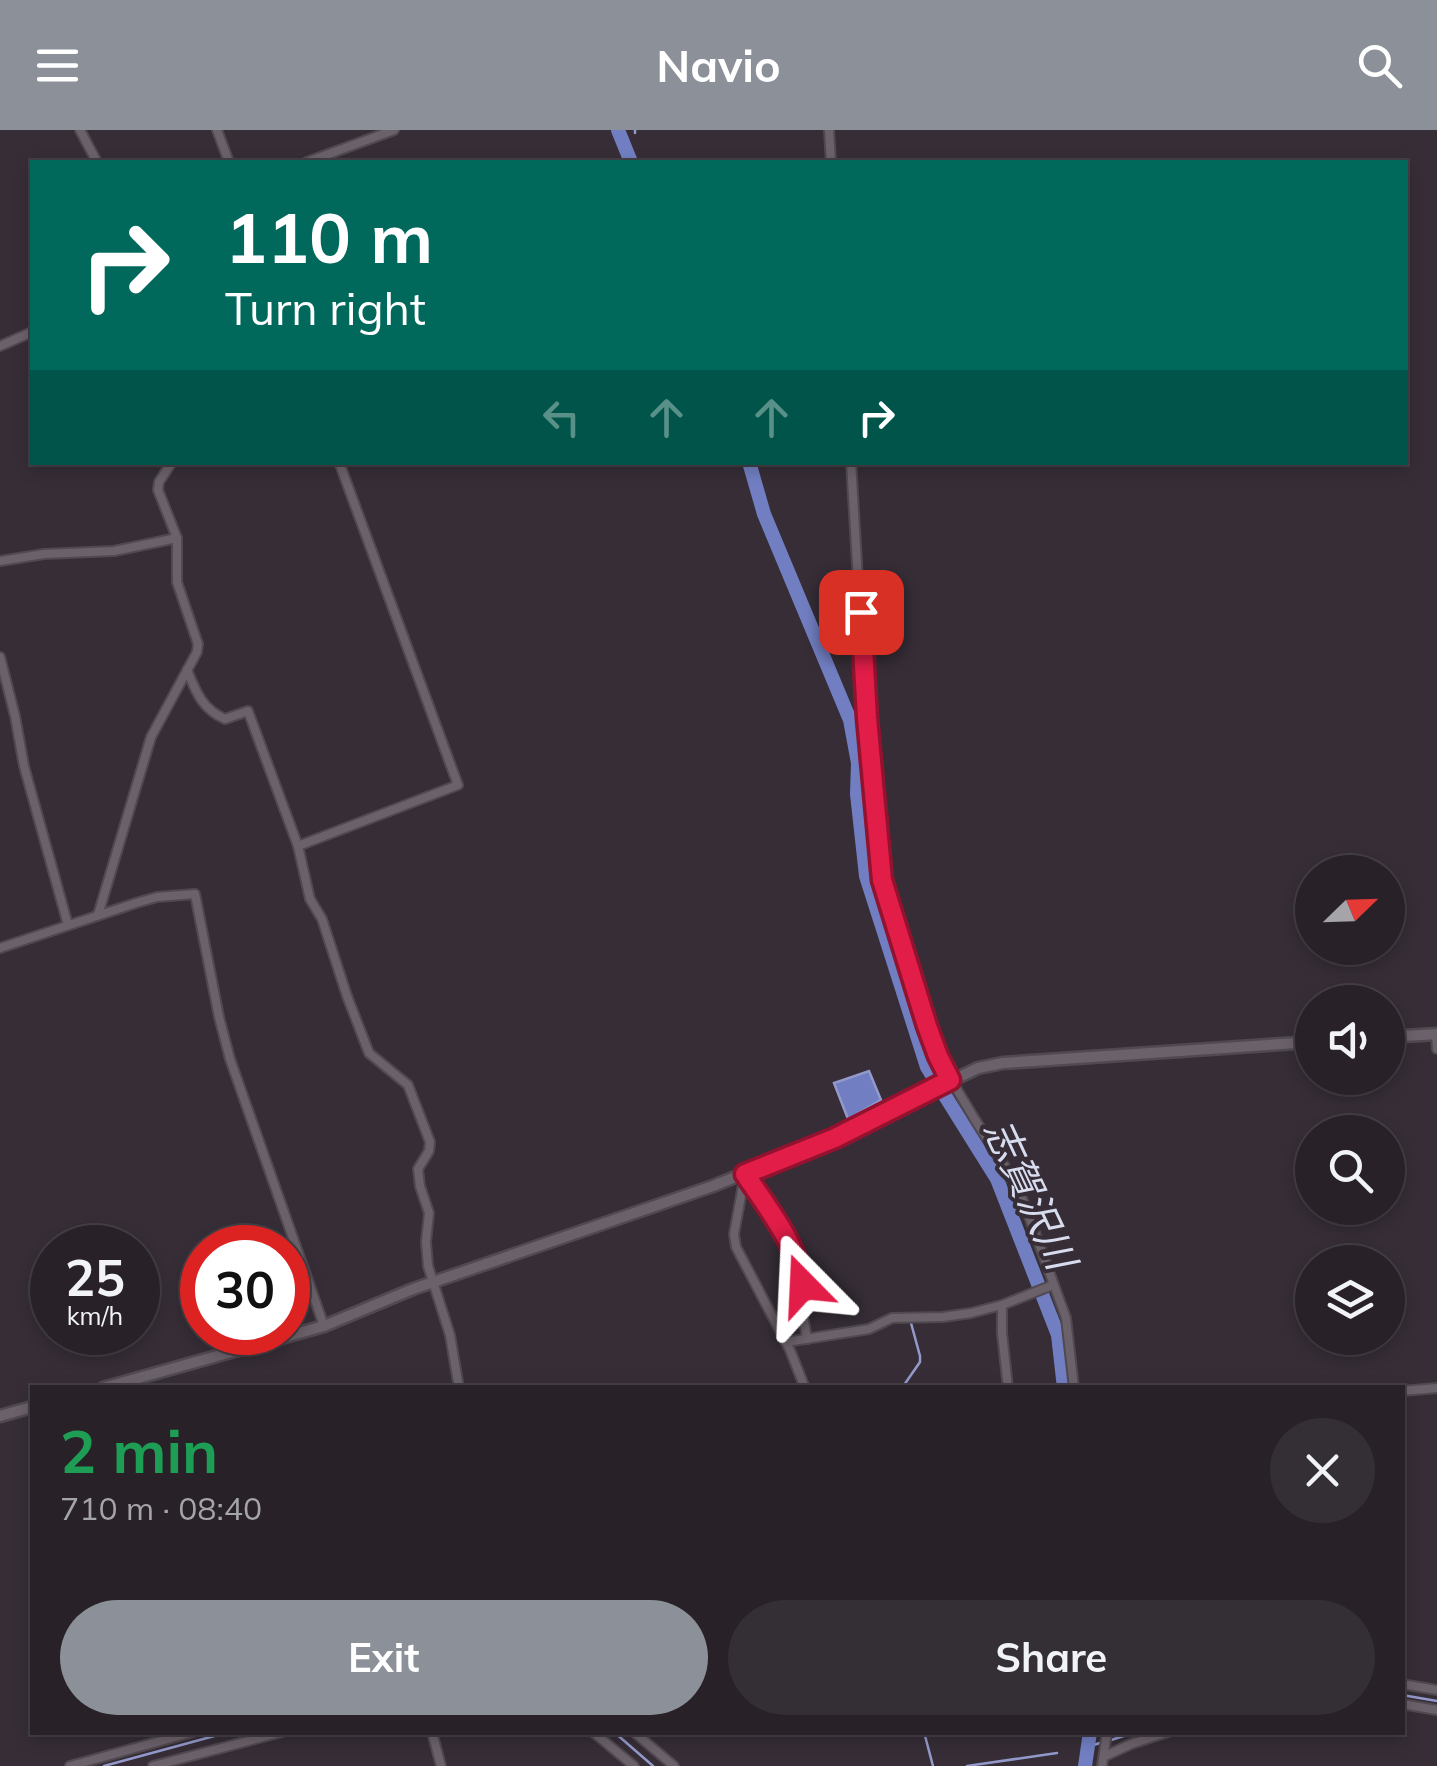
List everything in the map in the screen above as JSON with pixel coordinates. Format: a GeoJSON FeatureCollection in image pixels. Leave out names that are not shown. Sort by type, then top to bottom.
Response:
{"type":"FeatureCollection","features":[{"type":"Feature","properties":{"kind":"street"},"geometry":{"type":"LineString","coordinates":[[80,130],[95,160]]}},
{"type":"Feature","properties":{"kind":"street"},"geometry":{"type":"LineString","coordinates":[[217,130],[228,160]]}},
{"type":"Feature","properties":{"kind":"street"},"geometry":{"type":"LineString","coordinates":[[312,160],[394,130]]}},
{"type":"Feature","properties":{"kind":"street"},"geometry":{"type":"LineString","coordinates":[[829,130],[831,160]]}},
{"type":"Feature","properties":{"kind":"street"},"geometry":{"type":"LineString","coordinates":[[0,346],[30,333]]}},
{"type":"Feature","properties":{"kind":"street"},"geometry":{"type":"LineString","coordinates":[[98,915],[152,737],[198,644],[177,582],[177,538],[158,490],[170,465]]}},
{"type":"Feature","properties":{"kind":"street"},"geometry":{"type":"LineString","coordinates":[[298,846],[458,785],[340,465]]}},
{"type":"Feature","properties":{"kind":"street"},"geometry":{"type":"LineString","coordinates":[[851,465],[865,698],[882,880],[938,1056],[1018,1190],[1066,1318],[1074,1385]]}},
{"type":"Feature","properties":{"kind":"street"},"geometry":{"type":"LineString","coordinates":[[0,560],[114,550],[177,538]]}},
{"type":"Feature","properties":{"kind":"street"},"geometry":{"type":"LineString","coordinates":[[0,657],[24,766],[68,925]]}},
{"type":"Feature","properties":{"kind":"street"},"geometry":{"type":"LineString","coordinates":[[187,670],[200,702],[216,715],[225,720],[248,711],[298,846],[310,900],[322,919],[369,1053],[408,1086],[430,1142],[418,1169],[428,1212],[426,1242],[432,1282],[450,1335],[458,1385]]}},
{"type":"Feature","properties":{"kind":"street"},"geometry":{"type":"LineString","coordinates":[[0,948],[158,897],[195,894],[230,1060],[324,1326]]}},
{"type":"Feature","properties":{"kind":"street"},"geometry":{"type":"LineString","coordinates":[[1405,1036],[1437,1034],[1437,1049]]}},
{"type":"Feature","properties":{"kind":"street"},"geometry":{"type":"LineString","coordinates":[[114,1385],[324,1326],[432,1282],[745,1174],[835,1138],[978,1068],[1003,1063],[1295,1043]]}},
{"type":"Feature","properties":{"kind":"street"},"geometry":{"type":"LineString","coordinates":[[745,1174],[773,1214],[799,1267],[807,1340]]}},
{"type":"Feature","properties":{"kind":"street"},"geometry":{"type":"LineString","coordinates":[[745,1174],[734,1234],[736,1247],[786,1342],[804,1385]]}},
{"type":"Feature","properties":{"kind":"street"},"geometry":{"type":"LineString","coordinates":[[786,1342],[869,1329],[892,1318],[971,1314],[1053,1285]]}},
{"type":"Feature","properties":{"kind":"street"},"geometry":{"type":"LineString","coordinates":[[1002,1306],[1008,1385]]}},
{"type":"Feature","properties":{"kind":"street"},"geometry":{"type":"LineString","coordinates":[[1405,1391],[1437,1388]]}},
{"type":"Feature","properties":{"kind":"street"},"geometry":{"type":"LineString","coordinates":[[0,1416],[30,1408]]}},
{"type":"Feature","properties":{"kind":"street"},"geometry":{"type":"LineString","coordinates":[[1405,1685],[1437,1690]]}},
{"type":"Feature","properties":{"kind":"street"},"geometry":{"type":"LineString","coordinates":[[1405,1705],[1437,1710]]}},
{"type":"Feature","properties":{"kind":"street"},"geometry":{"type":"LineString","coordinates":[[70,1766],[182,1735]]}},
{"type":"Feature","properties":{"kind":"street"},"geometry":{"type":"LineString","coordinates":[[153,1766],[271,1735]]}},
{"type":"Feature","properties":{"kind":"street"},"geometry":{"type":"LineString","coordinates":[[433,1735],[442,1766]]}},
{"type":"Feature","properties":{"kind":"street"},"geometry":{"type":"LineString","coordinates":[[596,1735],[634,1766]]}},
{"type":"Feature","properties":{"kind":"street"},"geometry":{"type":"LineString","coordinates":[[638,1735],[674,1766]]}},
{"type":"Feature","properties":{"kind":"street"},"geometry":{"type":"LineString","coordinates":[[1104,1757],[1159,1735]]}},
{"type":"Feature","properties":{"kind":"water"},"geometry":{"type":"Polygon","coordinates":[[[869,1071],[881,1100],[848,1119],[834,1083],[869,1071]]]}},
{"type":"Feature","properties":{"kind":"waterway","name":"志賀沢川"},"geometry":{"type":"LineString","coordinates":[[618,130],[630,160]]}},
{"type":"Feature","properties":{"kind":"waterway","name":"志賀沢川"},"geometry":{"type":"LineString","coordinates":[[621,139],[627,137]]}},
{"type":"Feature","properties":{"kind":"waterway","name":"志賀沢川"},"geometry":{"type":"LineString","coordinates":[[750,465],[764,514],[850,720],[858,763],[857,794],[866,876],[927,1067],[997,1179],[1058,1335],[1064,1385]]}},
{"type":"Feature","properties":{"kind":"waterway"},"geometry":{"type":"LineString","coordinates":[[904,1385],[920,1362],[911,1323]]}},
{"type":"Feature","properties":{"kind":"waterway"},"geometry":{"type":"LineString","coordinates":[[1405,1696],[1437,1701]]}},
{"type":"Feature","properties":{"kind":"waterway"},"geometry":{"type":"LineString","coordinates":[[104,1766],[218,1735]]}},
{"type":"Feature","properties":{"kind":"waterway"},"geometry":{"type":"LineString","coordinates":[[617,1735],[653,1766]]}},
{"type":"Feature","properties":{"kind":"waterway"},"geometry":{"type":"LineString","coordinates":[[925,1735],[933,1766]]}},
{"type":"Feature","properties":{"kind":"waterway","name":"志賀沢川"},"geometry":{"type":"LineString","coordinates":[[1085,1766],[1090,1735]]}},
{"type":"Feature","properties":{"kind":"waterway"},"geometry":{"type":"LineString","coordinates":[[1108,1741],[1127,1735]]}},
{"type":"Feature","properties":{"kind":"waterway"},"geometry":{"type":"LineString","coordinates":[[1087,1747],[1100,1743]]}},
{"type":"Feature","properties":{"kind":"waterway"},"geometry":{"type":"LineString","coordinates":[[967,1766],[1057,1753]]}},
{"type":"Feature","properties":{"kind":"route"},"geometry":{"type":"LineString","coordinates":[[803,1285],[799,1267],[773,1214],[745,1174],[835,1138],[950,1080],[927,1026],[882,880],[861,612]]}}]}
